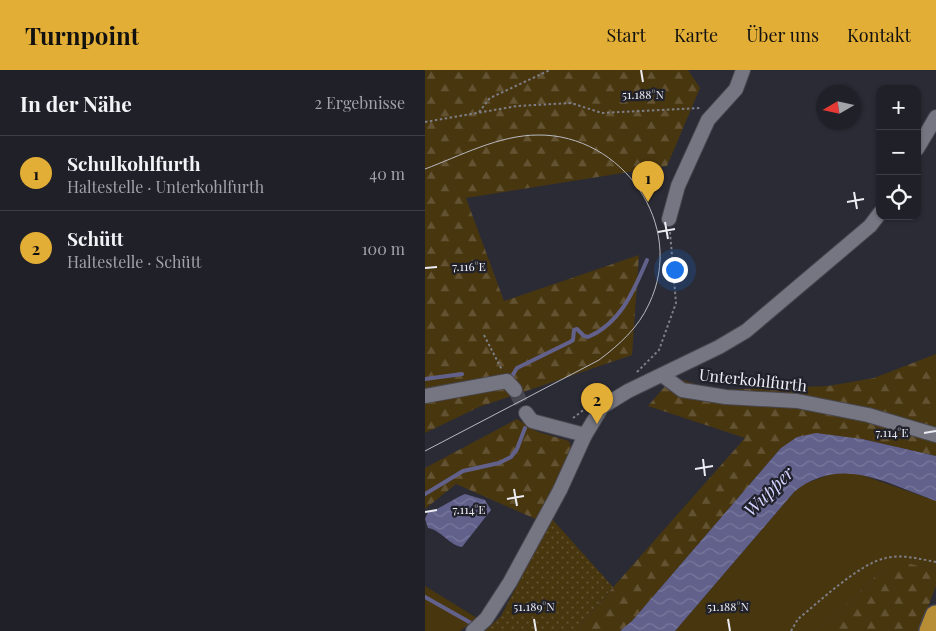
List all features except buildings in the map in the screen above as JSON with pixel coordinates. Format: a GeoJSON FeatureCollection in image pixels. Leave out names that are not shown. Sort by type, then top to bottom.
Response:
{"type":"FeatureCollection","features":[{"type":"Feature","properties":{"kind":"highway"},"geometry":{"type":"LineString","coordinates":[[930,631],[936,616]]}},
{"type":"Feature","properties":{"kind":"street"},"geometry":{"type":"LineString","coordinates":[[669,219],[678,186],[708,120],[736,89],[743,70]]}},
{"type":"Feature","properties":{"kind":"street"},"geometry":{"type":"LineString","coordinates":[[921,142],[936,117]]}},
{"type":"Feature","properties":{"kind":"street","name":"Unterkohlfurth"},"geometry":{"type":"LineString","coordinates":[[876,218],[870,226],[746,331],[719,347],[661,375],[682,390],[726,397],[797,401],[868,415],[936,435]]}},
{"type":"Feature","properties":{"kind":"street"},"geometry":{"type":"LineString","coordinates":[[473,631],[486,619],[510,582],[560,490],[585,435],[602,406],[661,375]]}},
{"type":"Feature","properties":{"kind":"street"},"geometry":{"type":"LineString","coordinates":[[425,396],[511,385]]}},
{"type":"Feature","properties":{"kind":"street"},"geometry":{"type":"LineString","coordinates":[[525,413],[532,421],[585,435]]}},
{"type":"Feature","properties":{"kind":"path"},"geometry":{"type":"LineString","coordinates":[[479,112],[490,98],[550,70]]}},
{"type":"Feature","properties":{"kind":"path"},"geometry":{"type":"LineString","coordinates":[[425,122],[517,106],[571,103],[602,113],[699,109]]}},
{"type":"Feature","properties":{"kind":"path"},"geometry":{"type":"LineString","coordinates":[[633,376],[659,350],[676,302],[669,219]]}},
{"type":"Feature","properties":{"kind":"path"},"geometry":{"type":"LineString","coordinates":[[484,335],[511,385]]}},
{"type":"Feature","properties":{"kind":"path"},"geometry":{"type":"LineString","coordinates":[[791,631],[798,619],[871,563],[885,558],[905,556],[936,562]]}},
{"type":"Feature","properties":{"kind":"green space"},"geometry":{"type":"Polygon","coordinates":[[[425,70],[688,70],[700,88],[667,166],[466,198],[504,301],[639,255],[632,355],[479,407],[425,433],[425,70]]]}},
{"type":"Feature","properties":{"kind":"green space"},"geometry":{"type":"Polygon","coordinates":[[[936,354],[936,456],[862,439],[781,448],[632,621],[620,631],[582,631],[578,627],[745,438],[648,406],[673,377],[715,390],[828,386],[874,378],[936,354]]]}},
{"type":"Feature","properties":{"kind":"green space"},"geometry":{"type":"Polygon","coordinates":[[[517,419],[538,432],[569,441],[572,450],[538,520],[456,484],[425,509],[425,468],[517,419]]]}},
{"type":"Feature","properties":{"kind":"green space"},"geometry":{"type":"Polygon","coordinates":[[[836,472],[856,473],[936,501],[936,570],[901,565],[880,572],[818,631],[675,631],[794,492],[804,484],[836,472]]]}},
{"type":"Feature","properties":{"kind":"green space"},"geometry":{"type":"Polygon","coordinates":[[[552,519],[613,587],[578,627],[582,631],[485,631],[501,616],[552,519]]]}},
{"type":"Feature","properties":{"kind":"green space"},"geometry":{"type":"Polygon","coordinates":[[[911,564],[936,570],[936,586],[919,631],[818,631],[880,572],[892,565],[911,564]]]}},
{"type":"Feature","properties":{"kind":"green space"},"geometry":{"type":"Polygon","coordinates":[[[425,586],[477,618],[460,631],[425,631],[425,586]]]}},
{"type":"Feature","properties":{"kind":"water","name":"Wupper"},"geometry":{"type":"Polygon","coordinates":[[[816,433],[862,439],[936,456],[936,501],[864,476],[847,474],[829,475],[812,481],[794,492],[675,631],[620,631],[632,621],[781,448],[797,437],[816,433]]]}},
{"type":"Feature","properties":{"kind":"water"},"geometry":{"type":"Polygon","coordinates":[[[465,494],[485,500],[491,510],[462,547],[457,546],[433,529],[428,528],[425,519],[428,512],[465,494]]]}},
{"type":"Feature","properties":{"kind":"waterway"},"geometry":{"type":"LineString","coordinates":[[512,376],[517,368],[573,340],[574,330],[577,329],[584,336],[588,337],[609,323],[625,305],[647,260]]}},
{"type":"Feature","properties":{"kind":"waterway"},"geometry":{"type":"LineString","coordinates":[[425,379],[462,374]]}},
{"type":"Feature","properties":{"kind":"waterway"},"geometry":{"type":"LineString","coordinates":[[425,494],[463,471],[499,463],[511,457],[517,449],[525,428]]}},
{"type":"Feature","properties":{"kind":"waterway"},"geometry":{"type":"LineString","coordinates":[[425,597],[471,623]]}},
{"type":"Feature","properties":{"kind":"tunnel"},"geometry":{"type":"LineString","coordinates":[[515,390],[526,413]]}},
{"type":"Feature","properties":{"kind":"tram line"},"geometry":{"type":"LineString","coordinates":[[425,169],[480,147],[509,138],[538,135],[568,139],[596,150],[620,167],[639,190],[653,216],[659,244],[659,274],[649,304],[640,321],[614,348],[599,360],[425,451]]}},
{"type":"Feature","properties":{"kind":"place","name":"Schulkohlfurth"},"geometry":{"type":"Point","coordinates":[648,202]}},
{"type":"Feature","properties":{"kind":"place","name":"Schütt"},"geometry":{"type":"Point","coordinates":[597,424]}}]}
